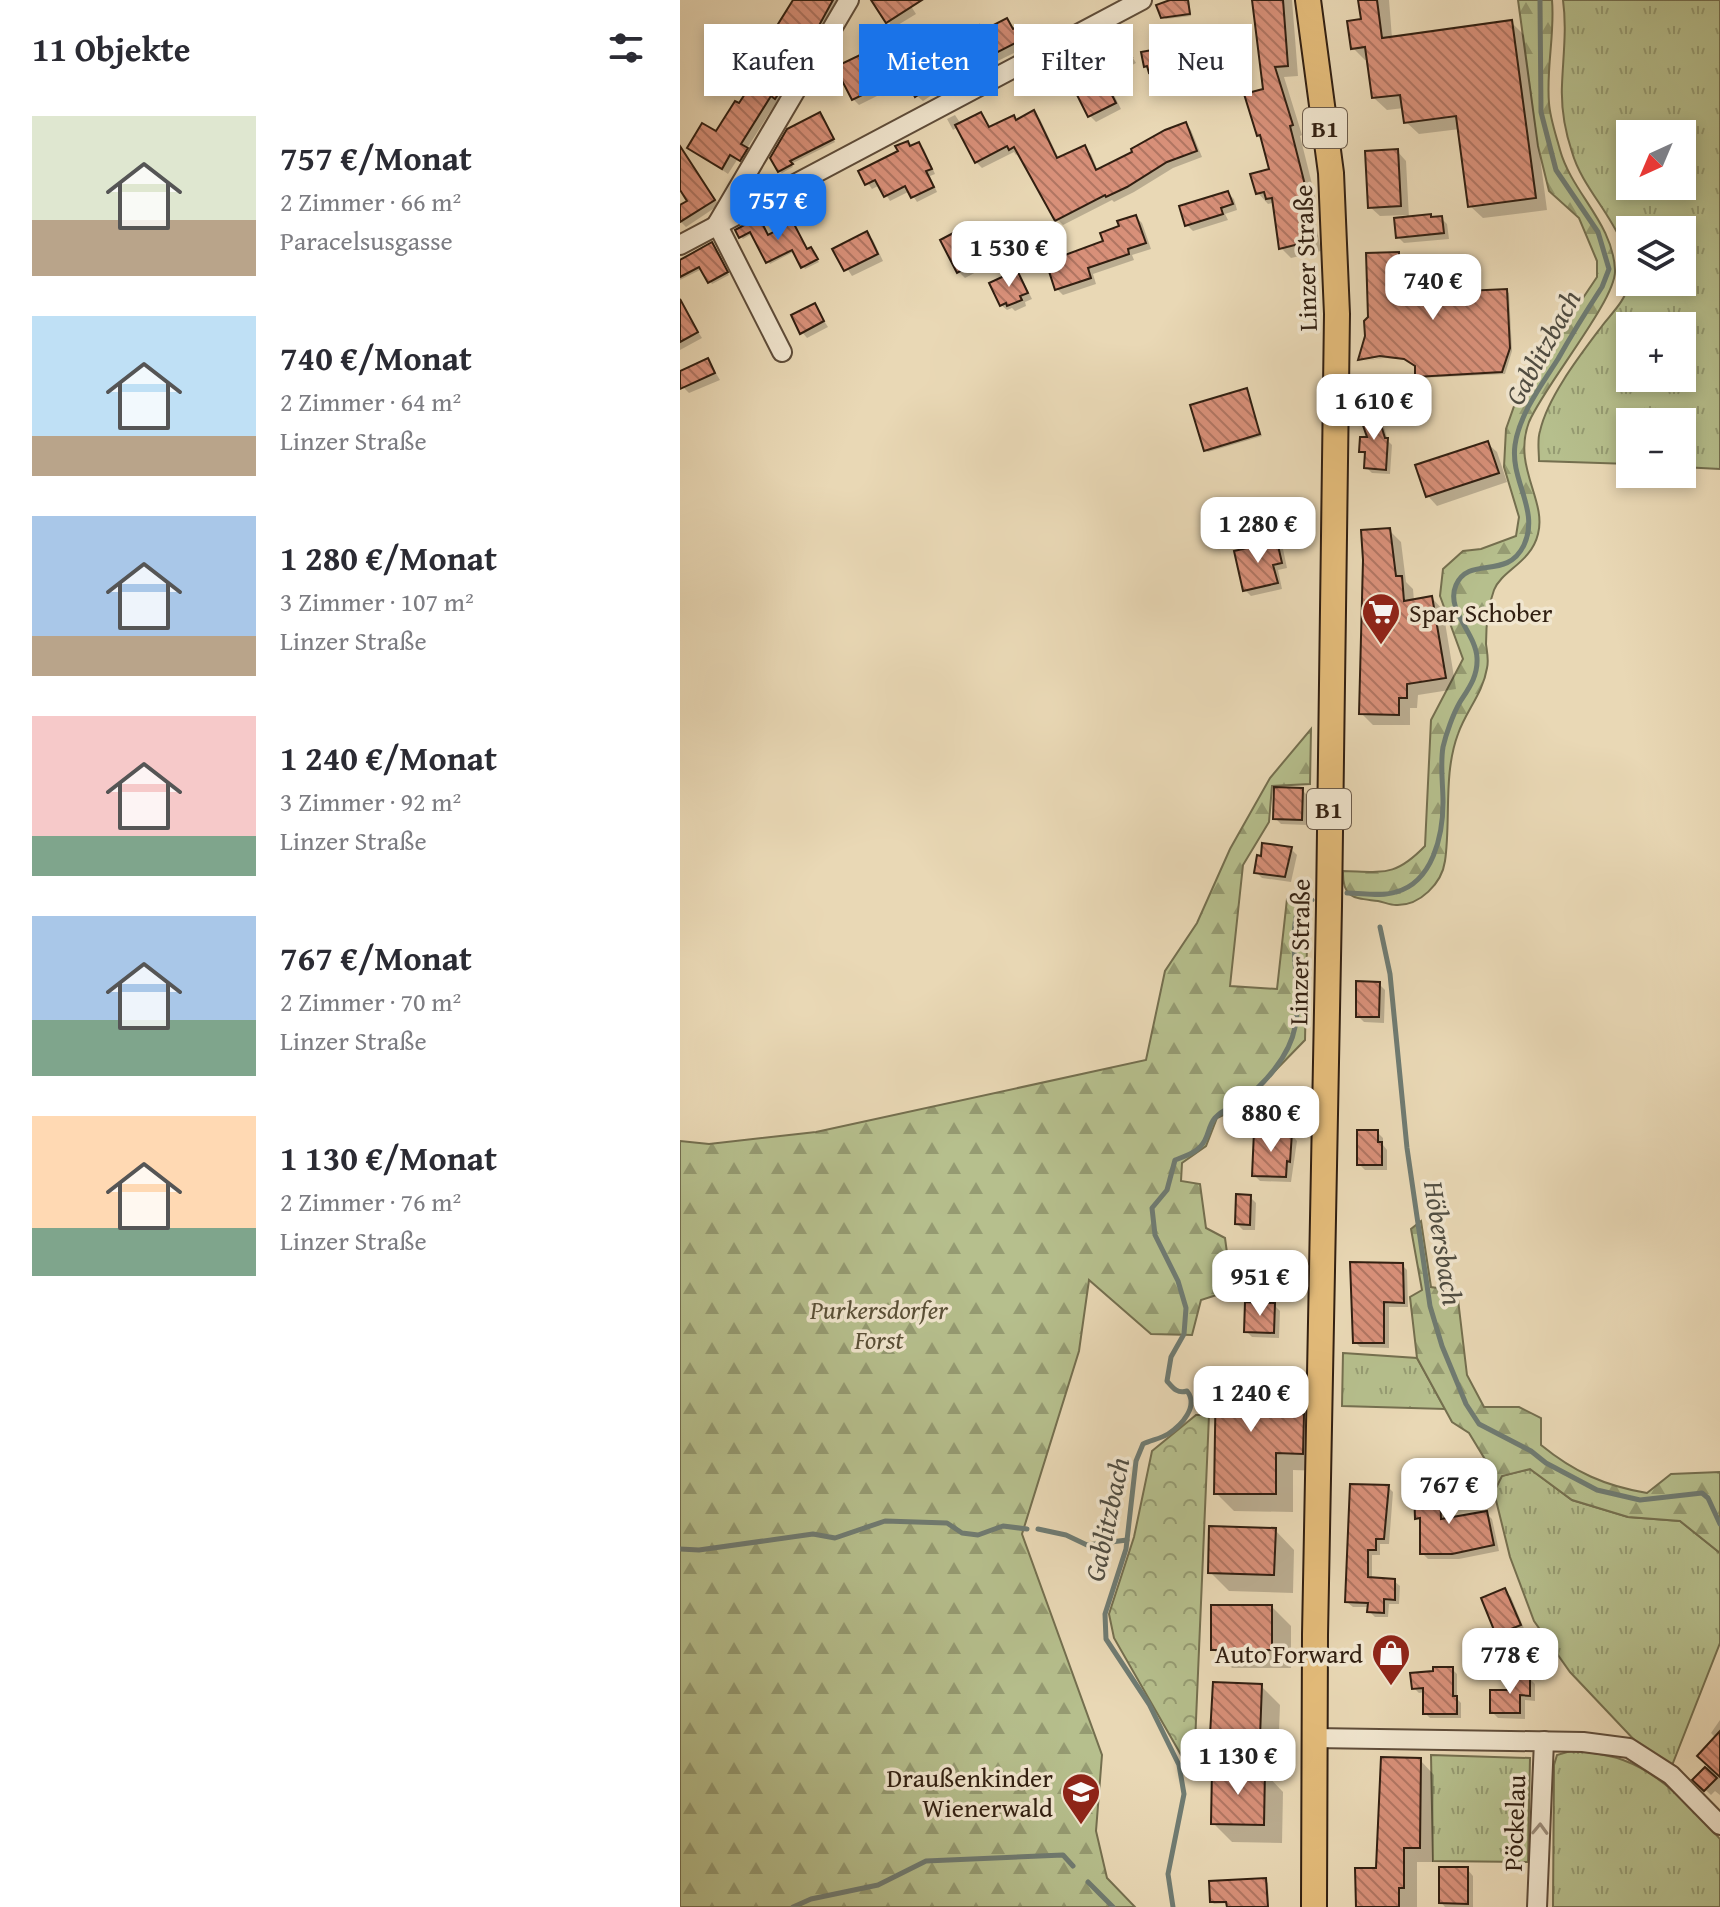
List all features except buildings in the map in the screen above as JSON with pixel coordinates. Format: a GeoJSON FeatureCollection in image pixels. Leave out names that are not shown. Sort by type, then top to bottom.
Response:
{"type":"FeatureCollection","features":[{"type":"Feature","properties":{"kind":"main road","name":"Linzer Straße"},"geometry":{"type":"LineString","coordinates":[[1308,0],[1331,173],[1337,314],[1314,1738],[1314,1907]]}},
{"type":"Feature","properties":{"kind":"street"},"geometry":{"type":"LineString","coordinates":[[717,224],[849,0]]}},
{"type":"Feature","properties":{"kind":"street"},"geometry":{"type":"LineString","coordinates":[[680,245],[1142,0]]}},
{"type":"Feature","properties":{"kind":"street"},"geometry":{"type":"LineString","coordinates":[[717,224],[782,352]]}},
{"type":"Feature","properties":{"kind":"street"},"geometry":{"type":"LineString","coordinates":[[1314,1738],[1583,1742],[1629,1748],[1671,1775],[1720,1825]]}},
{"type":"Feature","properties":{"kind":"street","name":"Pöckelau"},"geometry":{"type":"LineString","coordinates":[[1537,1907],[1544,1741]]}},
{"type":"Feature","properties":{"kind":"green space"},"geometry":{"type":"Polygon","coordinates":[[[1518,0],[1552,0],[1548,90],[1552,121],[1566,166],[1607,237],[1615,270],[1605,301],[1529,422],[1524,454],[1538,508],[1538,534],[1529,552],[1503,577],[1492,596],[1487,624],[1488,662],[1485,677],[1458,734],[1450,765],[1443,869],[1428,892],[1413,902],[1394,905],[1352,896],[1345,888],[1343,871],[1369,872],[1397,868],[1425,846],[1431,720],[1463,659],[1440,596],[1443,569],[1463,551],[1481,549],[1516,536],[1519,517],[1504,467],[1506,429],[1518,395],[1597,277],[1597,261],[1579,218],[1549,191],[1538,146],[1518,0]]]}},
{"type":"Feature","properties":{"kind":"green space"},"geometry":{"type":"Polygon","coordinates":[[[1563,0],[1720,0],[1720,469],[1696,468],[1696,408],[1616,408],[1616,464],[1539,461],[1539,434],[1550,404],[1575,362],[1624,296],[1696,296],[1696,216],[1616,216],[1616,230],[1578,169],[1567,136],[1563,110],[1563,0]]]}},
{"type":"Feature","properties":{"kind":"green space","name":"Purkersdorfer Forst"},"geometry":{"type":"Polygon","coordinates":[[[1311,729],[1310,784],[1272,786],[1269,822],[1243,865],[1230,986],[1277,989],[1287,899],[1308,897],[1305,1040],[1239,1108],[1217,1118],[1206,1146],[1182,1163],[1181,1181],[1200,1184],[1206,1228],[1225,1238],[1232,1290],[1201,1300],[1192,1335],[1151,1334],[1089,1280],[1079,1351],[1022,1534],[1102,1755],[1096,1831],[1107,1878],[1135,1907],[680,1907],[680,1141],[709,1144],[816,1132],[1146,1060],[1165,971],[1197,923],[1230,849],[1270,778],[1311,729]]]}},
{"type":"Feature","properties":{"kind":"green space"},"geometry":{"type":"Polygon","coordinates":[[[1421,1221],[1431,1287],[1457,1291],[1467,1375],[1484,1407],[1519,1407],[1541,1418],[1541,1445],[1578,1470],[1617,1486],[1647,1493],[1671,1474],[1720,1472],[1720,1553],[1680,1521],[1628,1517],[1572,1500],[1530,1469],[1502,1476],[1494,1492],[1486,1461],[1469,1433],[1452,1422],[1417,1358],[1410,1297],[1422,1290],[1411,1229],[1421,1221]]]}},
{"type":"Feature","properties":{"kind":"green space"},"geometry":{"type":"Polygon","coordinates":[[[1343,1353],[1417,1358],[1445,1409],[1342,1406],[1343,1353]]]}},
{"type":"Feature","properties":{"kind":"green space"},"geometry":{"type":"Polygon","coordinates":[[[1196,1415],[1209,1415],[1194,1767],[1184,1760],[1114,1638],[1109,1614],[1134,1537],[1152,1451],[1196,1415]]]}},
{"type":"Feature","properties":{"kind":"green space"},"geometry":{"type":"Polygon","coordinates":[[[1530,1469],[1572,1500],[1628,1517],[1680,1521],[1720,1553],[1720,1643],[1671,1768],[1639,1745],[1570,1672],[1534,1621],[1510,1557],[1494,1492],[1501,1476],[1530,1469]]]}},
{"type":"Feature","properties":{"kind":"green space"},"geometry":{"type":"Polygon","coordinates":[[[1574,1750],[1611,1756],[1637,1766],[1664,1783],[1699,1816],[1720,1839],[1720,1907],[1553,1907],[1554,1765],[1557,1755],[1574,1750]]]}},
{"type":"Feature","properties":{"kind":"green space"},"geometry":{"type":"Polygon","coordinates":[[[1431,1755],[1530,1758],[1528,1862],[1433,1861],[1431,1755]]]}},
{"type":"Feature","properties":{"kind":"waterway","name":"Gablitzbach"},"geometry":{"type":"LineString","coordinates":[[1347,893],[1384,894],[1409,887],[1427,868],[1433,856],[1441,829],[1443,747],[1452,718],[1472,682],[1477,664],[1472,640],[1454,603],[1456,585],[1470,571],[1508,562],[1517,556],[1524,545],[1529,520],[1515,458],[1517,434],[1532,400],[1602,287],[1609,269],[1598,232],[1556,170],[1541,112],[1540,0]]}},
{"type":"Feature","properties":{"kind":"waterway","name":"Gablitzbach"},"geometry":{"type":"LineString","coordinates":[[1173,1907],[1168,1874],[1184,1794],[1179,1765],[1149,1704],[1106,1639],[1105,1614],[1126,1549],[1136,1461],[1143,1444],[1173,1430],[1187,1415],[1191,1403],[1187,1391],[1178,1391],[1167,1381],[1171,1357],[1184,1334],[1186,1308],[1178,1281],[1155,1235],[1152,1208],[1167,1190],[1175,1160],[1199,1148],[1215,1118],[1258,1087],[1275,1069],[1288,1048],[1297,1013],[1295,923],[1299,908],[1312,900]]}},
{"type":"Feature","properties":{"kind":"waterway","name":"Höbersbach"},"geometry":{"type":"LineString","coordinates":[[1380,927],[1390,974],[1407,1148],[1430,1306],[1442,1346],[1466,1404],[1479,1424],[1597,1490],[1640,1500],[1702,1493],[1708,1498],[1720,1524]]}},
{"type":"Feature","properties":{"kind":"waterway"},"geometry":{"type":"LineString","coordinates":[[680,1549],[699,1550],[813,1534],[835,1538],[885,1521],[947,1523],[962,1533],[978,1535],[1003,1526],[1027,1529]]}},
{"type":"Feature","properties":{"kind":"waterway"},"geometry":{"type":"LineString","coordinates":[[1038,1529],[1066,1535],[1087,1545],[1127,1540]]}},
{"type":"Feature","properties":{"kind":"waterway"},"geometry":{"type":"LineString","coordinates":[[793,1907],[811,1899],[878,1885],[926,1861],[1063,1855],[1073,1866]]}},
{"type":"Feature","properties":{"kind":"waterway"},"geometry":{"type":"LineString","coordinates":[[1088,1882],[1113,1907]]}},
{"type":"Feature","properties":{"kind":"place","name":"Spar Schober"},"geometry":{"type":"Point","coordinates":[1381,646]}},
{"type":"Feature","properties":{"kind":"place","name":"Auto Forward"},"geometry":{"type":"Point","coordinates":[1391,1687]}},
{"type":"Feature","properties":{"kind":"place","name":"Draußenkinder Wienerwald"},"geometry":{"type":"Point","coordinates":[1081,1826]}}]}
